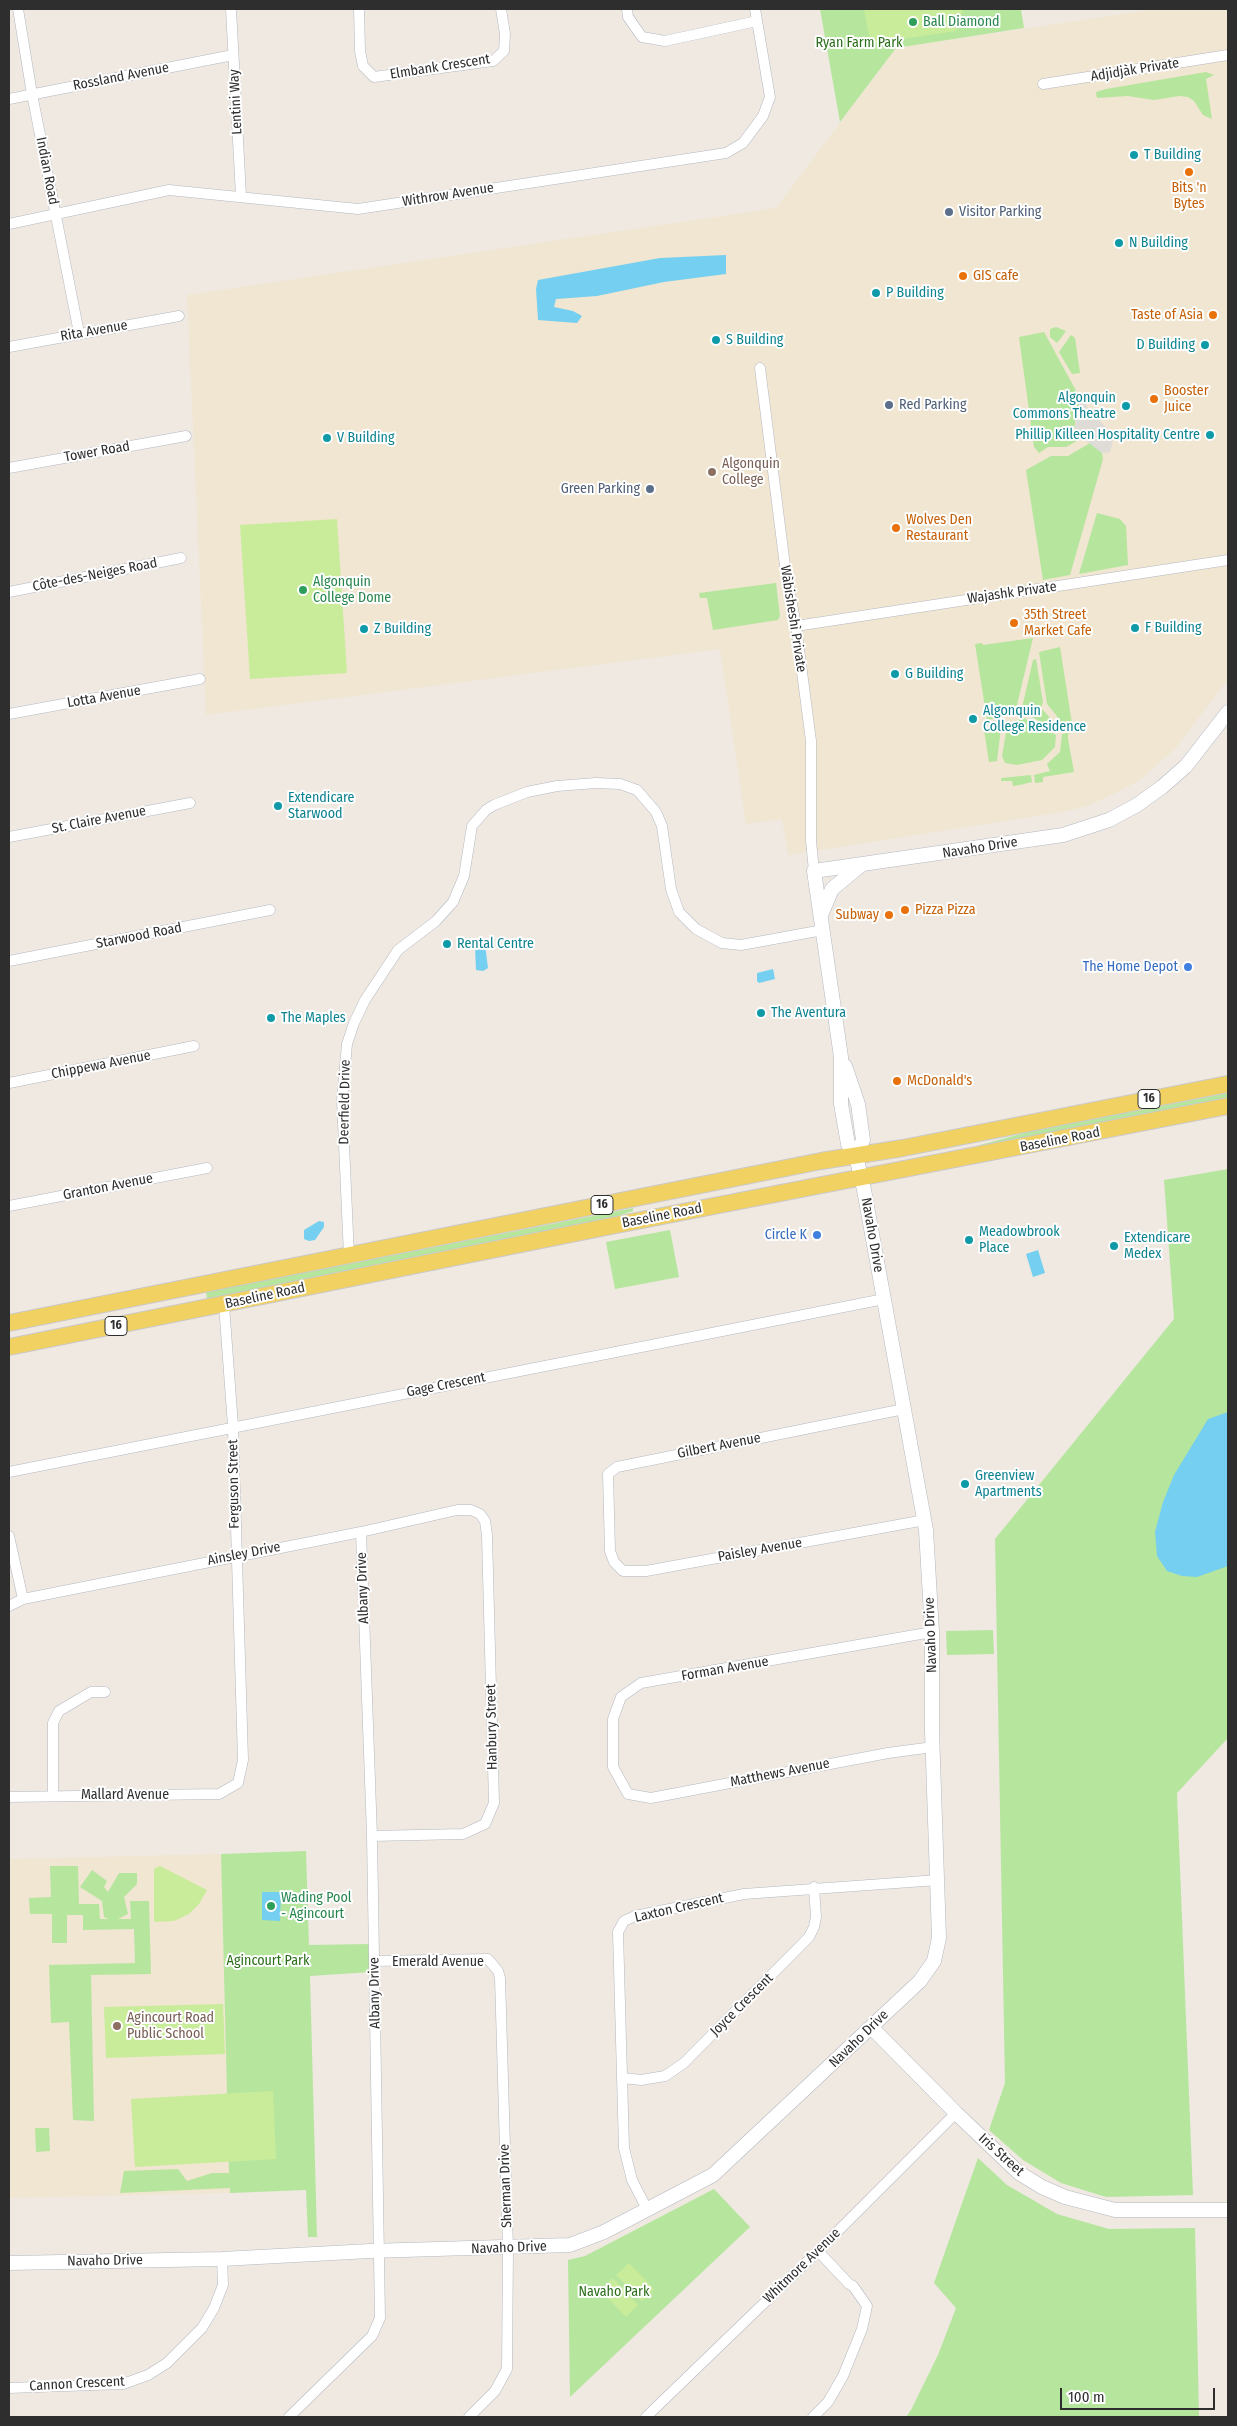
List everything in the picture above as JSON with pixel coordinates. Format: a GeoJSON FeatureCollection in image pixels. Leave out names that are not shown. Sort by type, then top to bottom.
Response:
{"type":"FeatureCollection","features":[{"type":"Feature","properties":{"kind":"main road","name":"Baseline Road"},"geometry":{"type":"LineString","coordinates":[[9,1323],[1228,1084]]}},
{"type":"Feature","properties":{"kind":"main road","name":"Baseline Road"},"geometry":{"type":"LineString","coordinates":[[9,1347],[611,1226],[1228,1106]]}},
{"type":"Feature","properties":{"kind":"street","name":"Indian Road"},"geometry":{"type":"LineString","coordinates":[[18,9],[32,94],[79,333]]}},
{"type":"Feature","properties":{"kind":"street","name":"Lentini Way"},"geometry":{"type":"LineString","coordinates":[[231,9],[241,196]]}},
{"type":"Feature","properties":{"kind":"street","name":"Elmbank Crescent"},"geometry":{"type":"LineString","coordinates":[[359,9],[360,50],[363,66],[374,77],[493,60],[504,51],[505,34],[501,9]]}},
{"type":"Feature","properties":{"kind":"street"},"geometry":{"type":"LineString","coordinates":[[627,9],[628,17],[642,37],[665,41],[757,21]]}},
{"type":"Feature","properties":{"kind":"street","name":"Withrow Avenue"},"geometry":{"type":"LineString","coordinates":[[9,224],[169,190],[358,208],[726,153],[743,143],[763,116],[770,97],[755,9]]}},
{"type":"Feature","properties":{"kind":"street","name":"Rossland Avenue"},"geometry":{"type":"LineString","coordinates":[[9,99],[233,55]]}},
{"type":"Feature","properties":{"kind":"street","name":"Adjidjàk Private"},"geometry":{"type":"LineString","coordinates":[[1043,84],[1228,55]]}},
{"type":"Feature","properties":{"kind":"street","name":"Rita Avenue"},"geometry":{"type":"LineString","coordinates":[[9,346],[180,316]]}},
{"type":"Feature","properties":{"kind":"street","name":"Wàbisheshì Private"},"geometry":{"type":"LineString","coordinates":[[760,368],[785,566],[796,626],[811,741],[811,842],[814,870]]}},
{"type":"Feature","properties":{"kind":"street","name":"Tower Road"},"geometry":{"type":"LineString","coordinates":[[9,468],[186,436]]}},
{"type":"Feature","properties":{"kind":"street","name":"Côte-des-Neiges Road"},"geometry":{"type":"LineString","coordinates":[[9,592],[181,558]]}},
{"type":"Feature","properties":{"kind":"street","name":"Wajashk Private"},"geometry":{"type":"LineString","coordinates":[[796,626],[1228,560]]}},
{"type":"Feature","properties":{"kind":"street","name":"Lotta Avenue"},"geometry":{"type":"LineString","coordinates":[[9,714],[200,679]]}},
{"type":"Feature","properties":{"kind":"street","name":"Navaho Drive"},"geometry":{"type":"LineString","coordinates":[[9,2263],[222,2259],[379,2251],[508,2249],[570,2245],[604,2232],[703,2182],[729,2163],[920,1981],[934,1961],[939,1938],[933,1747],[932,1632],[925,1520],[856,1156],[863,1140],[858,1104],[841,1057],[814,870],[1063,835],[1109,820],[1138,805],[1162,787],[1186,766],[1226,720]]}},
{"type":"Feature","properties":{"kind":"street","name":"Deerfield Drive"},"geometry":{"type":"LineString","coordinates":[[348,1256],[342,1100],[345,1059],[349,1037],[366,1000],[398,950],[436,921],[453,902],[464,876],[472,826],[494,804],[527,792],[557,786],[596,783],[620,784],[638,790],[656,812],[662,826],[671,889],[679,912],[696,929],[722,943],[741,945],[822,930]]}},
{"type":"Feature","properties":{"kind":"street","name":"St. Claire Avenue"},"geometry":{"type":"LineString","coordinates":[[9,837],[190,803]]}},
{"type":"Feature","properties":{"kind":"street"},"geometry":{"type":"LineString","coordinates":[[820,916],[832,890],[861,864]]}},
{"type":"Feature","properties":{"kind":"street","name":"Starwood Road"},"geometry":{"type":"LineString","coordinates":[[9,961],[270,910]]}},
{"type":"Feature","properties":{"kind":"street","name":"Chippewa Avenue"},"geometry":{"type":"LineString","coordinates":[[9,1083],[194,1046]]}},
{"type":"Feature","properties":{"kind":"street","name":"Granton Avenue"},"geometry":{"type":"LineString","coordinates":[[9,1206],[207,1168]]}},
{"type":"Feature","properties":{"kind":"street","name":"Gage Crescent"},"geometry":{"type":"LineString","coordinates":[[9,1472],[233,1426],[884,1299]]}},
{"type":"Feature","properties":{"kind":"street","name":"Ferguson Street"},"geometry":{"type":"LineString","coordinates":[[224,1304],[233,1426],[235,1556],[243,1760],[238,1783]]}},
{"type":"Feature","properties":{"kind":"street","name":"Gilbert Avenue"},"geometry":{"type":"LineString","coordinates":[[610,1547],[608,1474],[617,1467],[904,1408]]}},
{"type":"Feature","properties":{"kind":"street","name":"Ainsley Drive"},"geometry":{"type":"LineString","coordinates":[[9,1606],[23,1598],[361,1532],[457,1510],[471,1510],[480,1514]]}},
{"type":"Feature","properties":{"kind":"street","name":"Hanbury Street"},"geometry":{"type":"LineString","coordinates":[[372,1836],[463,1834],[485,1824],[494,1803],[487,1535],[485,1521],[480,1514]]}},
{"type":"Feature","properties":{"kind":"street","name":"Paisley Avenue"},"geometry":{"type":"LineString","coordinates":[[610,1547],[614,1562],[623,1571],[646,1571],[925,1520]]}},
{"type":"Feature","properties":{"kind":"street","name":"Albany Drive"},"geometry":{"type":"LineString","coordinates":[[289,2417],[372,2336],[380,2318],[372,1836],[361,1532]]}},
{"type":"Feature","properties":{"kind":"street"},"geometry":{"type":"LineString","coordinates":[[9,1536],[23,1598]]}},
{"type":"Feature","properties":{"kind":"street","name":"Forman Avenue"},"geometry":{"type":"LineString","coordinates":[[628,1794],[613,1767],[613,1719],[621,1697],[641,1683],[932,1632]]}},
{"type":"Feature","properties":{"kind":"street"},"geometry":{"type":"LineString","coordinates":[[53,1795],[53,1723],[59,1711],[91,1692],[105,1692]]}},
{"type":"Feature","properties":{"kind":"street","name":"Matthews Avenue"},"geometry":{"type":"LineString","coordinates":[[628,1794],[652,1798],[888,1753],[933,1747]]}},
{"type":"Feature","properties":{"kind":"street","name":"Mallard Avenue"},"geometry":{"type":"LineString","coordinates":[[9,1797],[218,1794],[238,1783]]}},
{"type":"Feature","properties":{"kind":"street","name":"Laxton Crescent"},"geometry":{"type":"LineString","coordinates":[[647,2209],[632,2180],[624,2148],[618,1932],[624,1921],[635,1916],[744,1894],[814,1887],[938,1880]]}},
{"type":"Feature","properties":{"kind":"street","name":"Joyce Crescent"},"geometry":{"type":"LineString","coordinates":[[623,2078],[641,2080],[665,2076],[684,2063],[809,1937],[816,1917],[814,1887]]}},
{"type":"Feature","properties":{"kind":"street","name":"Emerald Avenue"},"geometry":{"type":"LineString","coordinates":[[374,1961],[488,1959],[498,1971]]}},
{"type":"Feature","properties":{"kind":"street","name":"Sherman Drive"},"geometry":{"type":"LineString","coordinates":[[469,2417],[495,2391],[507,2369],[508,2249],[498,1971]]}},
{"type":"Feature","properties":{"kind":"street","name":"Iris Street"},"geometry":{"type":"LineString","coordinates":[[871,2027],[956,2113],[1019,2173],[1042,2187],[1065,2197],[1115,2210],[1228,2210]]}},
{"type":"Feature","properties":{"kind":"street","name":"Whitmore Avenue"},"geometry":{"type":"LineString","coordinates":[[646,2417],[818,2252],[956,2113]]}},
{"type":"Feature","properties":{"kind":"street"},"geometry":{"type":"LineString","coordinates":[[813,2417],[828,2402],[843,2376],[862,2329],[867,2306],[853,2286],[818,2252]]}},
{"type":"Feature","properties":{"kind":"street","name":"Cannon Crescent"},"geometry":{"type":"LineString","coordinates":[[9,2388],[123,2384],[148,2375],[167,2363],[202,2328],[214,2308],[223,2285],[222,2259]]}},
{"type":"Feature","properties":{"kind":"shaded area","name":"Algonquin College"},"geometry":{"type":"Polygon","coordinates":[[[1156,9],[1228,9],[1228,679],[1176,748],[1140,780],[1087,806],[1063,812],[788,855],[782,819],[746,824],[720,649],[206,715],[187,295],[776,208],[896,48],[1156,9]]]}},
{"type":"Feature","properties":{"kind":"shaded area"},"geometry":{"type":"Polygon","coordinates":[[[1080,398],[1083,398],[1088,408],[1114,436],[1110,452],[1102,453],[1074,431],[1080,398]]]}},
{"type":"Feature","properties":{"kind":"shaded area","name":"Agincourt Road Public School"},"geometry":{"type":"Polygon","coordinates":[[[221,1854],[230,2193],[9,2198],[9,1859],[221,1854]]]}},
{"type":"Feature","properties":{"kind":"green space","name":"Ryan Farm Park"},"geometry":{"type":"Polygon","coordinates":[[[820,9],[1021,9],[1024,28],[896,48],[840,122],[820,9]]]}},
{"type":"Feature","properties":{"kind":"green space","name":"Ball Diamond"},"geometry":{"type":"Polygon","coordinates":[[[864,9],[963,9],[956,31],[874,43],[870,40],[864,9]]]}},
{"type":"Feature","properties":{"kind":"green space"},"geometry":{"type":"Polygon","coordinates":[[[1206,72],[1214,75],[1206,79],[1212,119],[1203,115],[1194,101],[1188,97],[1179,96],[1154,100],[1128,96],[1097,98],[1096,92],[1106,89],[1206,72]]]}},
{"type":"Feature","properties":{"kind":"green space"},"geometry":{"type":"Polygon","coordinates":[[[1056,327],[1066,331],[1057,343],[1050,337],[1050,329],[1056,327]]]}},
{"type":"Feature","properties":{"kind":"green space"},"geometry":{"type":"Polygon","coordinates":[[[1044,332],[1080,398],[1074,428],[1082,438],[1066,447],[1048,447],[1039,453],[1034,447],[1019,337],[1044,332]]]}},
{"type":"Feature","properties":{"kind":"green space"},"geometry":{"type":"Polygon","coordinates":[[[1071,335],[1075,338],[1080,373],[1072,374],[1059,352],[1071,335]]]}},
{"type":"Feature","properties":{"kind":"green space"},"geometry":{"type":"Polygon","coordinates":[[[1090,443],[1102,453],[1103,459],[1070,575],[1043,580],[1026,470],[1051,456],[1068,456],[1090,443]]]}},
{"type":"Feature","properties":{"kind":"green space"},"geometry":{"type":"Polygon","coordinates":[[[1097,513],[1120,519],[1126,526],[1128,565],[1079,574],[1097,513]]]}},
{"type":"Feature","properties":{"kind":"green space","name":"Algonquin College Dome"},"geometry":{"type":"Polygon","coordinates":[[[337,519],[347,673],[250,679],[240,525],[337,519]]]}},
{"type":"Feature","properties":{"kind":"green space"},"geometry":{"type":"Polygon","coordinates":[[[776,583],[780,616],[778,620],[713,630],[707,598],[700,598],[699,593],[776,583]]]}},
{"type":"Feature","properties":{"kind":"green space"},"geometry":{"type":"Polygon","coordinates":[[[1033,638],[1016,709],[1003,717],[987,720],[975,644],[982,643],[983,645],[1033,638]]]}},
{"type":"Feature","properties":{"kind":"green space"},"geometry":{"type":"Polygon","coordinates":[[[1060,647],[1073,730],[1062,731],[1057,716],[1047,704],[1039,652],[1060,647]]]}},
{"type":"Feature","properties":{"kind":"green space"},"geometry":{"type":"Polygon","coordinates":[[[1036,659],[1043,702],[1041,708],[1051,719],[1055,730],[1025,713],[1022,708],[1033,660],[1036,659]]]}},
{"type":"Feature","properties":{"kind":"green space"},"geometry":{"type":"Polygon","coordinates":[[[1022,717],[1056,735],[1055,747],[1042,760],[1017,765],[1005,763],[1002,756],[1007,727],[1022,717]]]}},
{"type":"Feature","properties":{"kind":"green space"},"geometry":{"type":"Polygon","coordinates":[[[1001,728],[997,761],[989,762],[984,730],[1001,728]]]}},
{"type":"Feature","properties":{"kind":"green space"},"geometry":{"type":"Polygon","coordinates":[[[1073,732],[1068,734],[1068,739],[1074,772],[1043,777],[1043,782],[1035,783],[1034,775],[1050,771],[1047,764],[1060,752],[1062,734],[1073,732]]]}},
{"type":"Feature","properties":{"kind":"green space"},"geometry":{"type":"Polygon","coordinates":[[[1031,775],[1032,782],[1020,785],[1013,786],[1012,781],[1001,781],[1001,778],[1031,775]]]}},
{"type":"Feature","properties":{"kind":"green space"},"geometry":{"type":"Polygon","coordinates":[[[1228,1093],[1228,1100],[980,1148],[980,1145],[1028,1132],[1228,1093]]]}},
{"type":"Feature","properties":{"kind":"green space"},"geometry":{"type":"Polygon","coordinates":[[[1228,1169],[1228,1738],[1177,1793],[1193,2195],[1106,2197],[1061,2183],[1023,2160],[989,2130],[1005,2083],[995,1539],[1174,1319],[1164,1180],[1228,1169]]]}},
{"type":"Feature","properties":{"kind":"green space"},"geometry":{"type":"Polygon","coordinates":[[[633,1208],[633,1211],[609,1219],[207,1299],[206,1292],[633,1208]]]}},
{"type":"Feature","properties":{"kind":"green space"},"geometry":{"type":"Polygon","coordinates":[[[670,1230],[679,1277],[615,1289],[606,1242],[670,1230]]]}},
{"type":"Feature","properties":{"kind":"green space"},"geometry":{"type":"Polygon","coordinates":[[[993,1630],[994,1654],[947,1655],[946,1631],[993,1630]]]}},
{"type":"Feature","properties":{"kind":"green space","name":"Agincourt Park"},"geometry":{"type":"Polygon","coordinates":[[[306,1851],[309,1945],[372,1944],[371,1972],[310,1976],[317,2237],[308,2237],[306,2190],[230,2193],[230,2188],[120,2193],[124,2171],[178,2169],[187,2181],[212,2173],[229,2173],[221,1854],[306,1851]]]}},
{"type":"Feature","properties":{"kind":"green space"},"geometry":{"type":"Polygon","coordinates":[[[50,1866],[78,1866],[79,1904],[99,1904],[100,1919],[109,1919],[104,1917],[102,1901],[80,1887],[92,1870],[107,1881],[104,1887],[108,1892],[119,1873],[137,1873],[137,1884],[124,1897],[128,1914],[118,1919],[131,1919],[130,1901],[149,1901],[151,1974],[91,1975],[94,2121],[73,2120],[69,2022],[51,2023],[49,1965],[135,1963],[134,1929],[83,1930],[83,1915],[67,1915],[67,1943],[52,1943],[52,1914],[30,1914],[29,1898],[51,1897],[50,1866]]]}},
{"type":"Feature","properties":{"kind":"green space"},"geometry":{"type":"Polygon","coordinates":[[[160,1866],[207,1890],[199,1904],[189,1914],[174,1921],[154,1922],[154,1869],[160,1866]]]}},
{"type":"Feature","properties":{"kind":"green space"},"geometry":{"type":"Polygon","coordinates":[[[223,2004],[225,2054],[106,2058],[104,2007],[223,2004]]]}},
{"type":"Feature","properties":{"kind":"green space"},"geometry":{"type":"Polygon","coordinates":[[[273,2091],[276,2159],[135,2167],[131,2099],[273,2091]]]}},
{"type":"Feature","properties":{"kind":"green space"},"geometry":{"type":"Polygon","coordinates":[[[35,2128],[49,2128],[50,2151],[36,2152],[35,2128]]]}},
{"type":"Feature","properties":{"kind":"green space"},"geometry":{"type":"Polygon","coordinates":[[[978,2158],[1007,2185],[1057,2214],[1109,2229],[1195,2228],[1199,2417],[906,2417],[938,2355],[956,2308],[934,2283],[978,2158]]]}},
{"type":"Feature","properties":{"kind":"green space","name":"Navaho Park"},"geometry":{"type":"Polygon","coordinates":[[[714,2189],[750,2227],[570,2397],[568,2260],[585,2256],[714,2189]]]}},
{"type":"Feature","properties":{"kind":"green space"},"geometry":{"type":"Polygon","coordinates":[[[629,2263],[654,2289],[642,2301],[616,2275],[629,2263]]]}},
{"type":"Feature","properties":{"kind":"green space"},"geometry":{"type":"Polygon","coordinates":[[[613,2278],[638,2305],[626,2317],[600,2290],[613,2278]]]}},
{"type":"Feature","properties":{"kind":"water"},"geometry":{"type":"Polygon","coordinates":[[[726,255],[726,274],[664,282],[597,296],[556,299],[554,307],[573,311],[582,316],[577,323],[538,320],[536,289],[538,280],[660,258],[726,255]]]}},
{"type":"Feature","properties":{"kind":"water"},"geometry":{"type":"Polygon","coordinates":[[[479,943],[485,945],[488,968],[483,971],[476,970],[475,947],[479,943]]]}},
{"type":"Feature","properties":{"kind":"water"},"geometry":{"type":"Polygon","coordinates":[[[773,969],[775,979],[759,983],[757,981],[757,973],[773,969]]]}},
{"type":"Feature","properties":{"kind":"water"},"geometry":{"type":"Polygon","coordinates":[[[319,1221],[324,1222],[324,1227],[315,1240],[309,1241],[304,1239],[304,1230],[319,1221]]]}},
{"type":"Feature","properties":{"kind":"water"},"geometry":{"type":"Polygon","coordinates":[[[1038,1250],[1045,1273],[1033,1277],[1026,1254],[1038,1250]]]}},
{"type":"Feature","properties":{"kind":"water"},"geometry":{"type":"Polygon","coordinates":[[[1228,1412],[1228,1566],[1197,1577],[1182,1576],[1167,1571],[1157,1556],[1155,1532],[1163,1502],[1174,1475],[1208,1419],[1228,1412]]]}},
{"type":"Feature","properties":{"kind":"water","name":"Wading Pool - Agincourt"},"geometry":{"type":"Polygon","coordinates":[[[262,1892],[281,1892],[280,1921],[262,1920],[262,1892]]]}},
{"type":"Feature","properties":{"kind":"place","name":"Ball Diamond"},"geometry":{"type":"Point","coordinates":[913,22]}},
{"type":"Feature","properties":{"kind":"place","name":"T Building"},"geometry":{"type":"Point","coordinates":[1134,155]}},
{"type":"Feature","properties":{"kind":"place","name":"Bits 'n Bytes"},"geometry":{"type":"Point","coordinates":[1189,172]}},
{"type":"Feature","properties":{"kind":"place","name":"Visitor Parking"},"geometry":{"type":"Point","coordinates":[949,212]}},
{"type":"Feature","properties":{"kind":"place","name":"N Building"},"geometry":{"type":"Point","coordinates":[1119,243]}},
{"type":"Feature","properties":{"kind":"place","name":"GIS cafe"},"geometry":{"type":"Point","coordinates":[963,276]}},
{"type":"Feature","properties":{"kind":"place","name":"P Building"},"geometry":{"type":"Point","coordinates":[876,293]}},
{"type":"Feature","properties":{"kind":"place","name":"Taste of Asia"},"geometry":{"type":"Point","coordinates":[1213,315]}},
{"type":"Feature","properties":{"kind":"place","name":"S Building"},"geometry":{"type":"Point","coordinates":[716,340]}},
{"type":"Feature","properties":{"kind":"place","name":"D Building"},"geometry":{"type":"Point","coordinates":[1205,345]}},
{"type":"Feature","properties":{"kind":"place","name":"Booster Juice"},"geometry":{"type":"Point","coordinates":[1154,399]}},
{"type":"Feature","properties":{"kind":"place","name":"Red Parking"},"geometry":{"type":"Point","coordinates":[889,405]}},
{"type":"Feature","properties":{"kind":"place","name":"Algonquin Commons Theatre"},"geometry":{"type":"Point","coordinates":[1126,406]}},
{"type":"Feature","properties":{"kind":"place","name":"Phillip Killeen Hospitality Centre"},"geometry":{"type":"Point","coordinates":[1210,435]}},
{"type":"Feature","properties":{"kind":"place","name":"V Building"},"geometry":{"type":"Point","coordinates":[327,438]}},
{"type":"Feature","properties":{"kind":"place","name":"Algonquin College"},"geometry":{"type":"Point","coordinates":[712,472]}},
{"type":"Feature","properties":{"kind":"place","name":"Green Parking"},"geometry":{"type":"Point","coordinates":[650,489]}},
{"type":"Feature","properties":{"kind":"place","name":"Wolves Den Restaurant"},"geometry":{"type":"Point","coordinates":[896,528]}},
{"type":"Feature","properties":{"kind":"place","name":"Algonquin College Dome"},"geometry":{"type":"Point","coordinates":[303,590]}},
{"type":"Feature","properties":{"kind":"place","name":"35th Street Market Cafe"},"geometry":{"type":"Point","coordinates":[1014,623]}},
{"type":"Feature","properties":{"kind":"place","name":"F Building"},"geometry":{"type":"Point","coordinates":[1135,628]}},
{"type":"Feature","properties":{"kind":"place","name":"Z Building"},"geometry":{"type":"Point","coordinates":[364,629]}},
{"type":"Feature","properties":{"kind":"place","name":"G Building"},"geometry":{"type":"Point","coordinates":[895,674]}},
{"type":"Feature","properties":{"kind":"place","name":"Algonquin College Residence"},"geometry":{"type":"Point","coordinates":[973,719]}},
{"type":"Feature","properties":{"kind":"place","name":"Extendicare Starwood"},"geometry":{"type":"Point","coordinates":[278,806]}},
{"type":"Feature","properties":{"kind":"place","name":"Pizza Pizza"},"geometry":{"type":"Point","coordinates":[905,910]}},
{"type":"Feature","properties":{"kind":"place","name":"Subway"},"geometry":{"type":"Point","coordinates":[889,915]}},
{"type":"Feature","properties":{"kind":"place","name":"Rental Centre"},"geometry":{"type":"Point","coordinates":[447,944]}},
{"type":"Feature","properties":{"kind":"place","name":"The Home Depot"},"geometry":{"type":"Point","coordinates":[1188,967]}},
{"type":"Feature","properties":{"kind":"place","name":"The Aventura"},"geometry":{"type":"Point","coordinates":[761,1013]}},
{"type":"Feature","properties":{"kind":"place","name":"The Maples"},"geometry":{"type":"Point","coordinates":[271,1018]}},
{"type":"Feature","properties":{"kind":"place","name":"McDonald's"},"geometry":{"type":"Point","coordinates":[897,1081]}},
{"type":"Feature","properties":{"kind":"place","name":"Circle K"},"geometry":{"type":"Point","coordinates":[817,1235]}},
{"type":"Feature","properties":{"kind":"place","name":"Meadowbrook Place"},"geometry":{"type":"Point","coordinates":[969,1240]}},
{"type":"Feature","properties":{"kind":"place","name":"Extendicare Medex"},"geometry":{"type":"Point","coordinates":[1114,1246]}},
{"type":"Feature","properties":{"kind":"place","name":"Greenview Apartments"},"geometry":{"type":"Point","coordinates":[965,1484]}},
{"type":"Feature","properties":{"kind":"place","name":"Wading Pool - Agincourt"},"geometry":{"type":"Point","coordinates":[271,1906]}},
{"type":"Feature","properties":{"kind":"place","name":"Agincourt Road Public School"},"geometry":{"type":"Point","coordinates":[117,2026]}}]}
